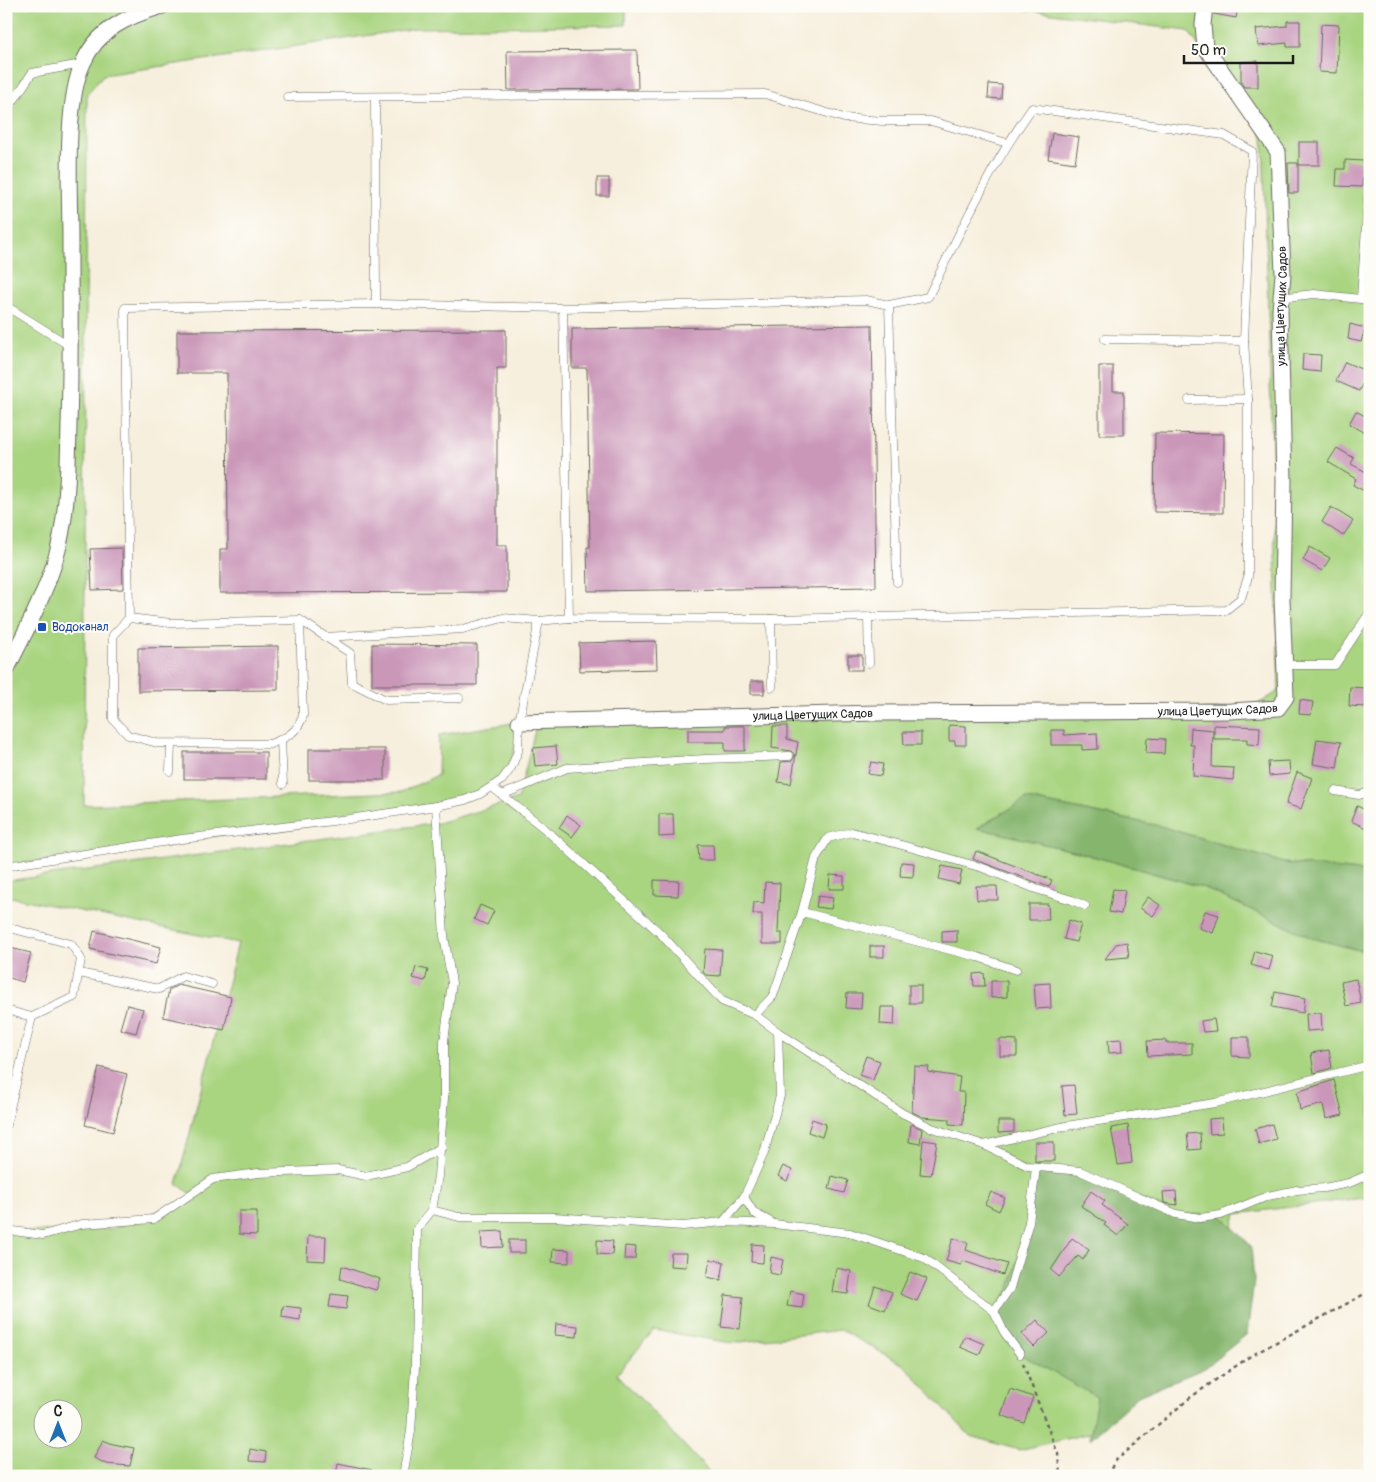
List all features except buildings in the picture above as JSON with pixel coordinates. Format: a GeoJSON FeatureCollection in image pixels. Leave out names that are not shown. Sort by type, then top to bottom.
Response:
{"type":"FeatureCollection","features":[{"type":"Feature","properties":{"kind":"street"},"geometry":{"type":"LineString","coordinates":[[6,671],[54,563],[62,528],[69,446],[72,110],[82,64],[102,34],[118,22],[162,6]]}},
{"type":"Feature","properties":{"kind":"street","name":"улица Цветущих Садов"},"geometry":{"type":"LineString","coordinates":[[519,722],[877,713],[1265,710],[1278,708],[1286,697],[1286,665],[1282,598],[1284,482],[1280,310],[1283,274],[1278,152],[1205,47],[1203,25],[1205,6]]}},
{"type":"Feature","properties":{"kind":"lane"},"geometry":{"type":"LineString","coordinates":[[1367,6],[1370,13]]}},
{"type":"Feature","properties":{"kind":"lane"},"geometry":{"type":"LineString","coordinates":[[6,112],[32,73],[82,64]]}},
{"type":"Feature","properties":{"kind":"lane"},"geometry":{"type":"LineString","coordinates":[[287,97],[765,94],[844,118],[882,121],[931,121],[1007,143]]}},
{"type":"Feature","properties":{"kind":"lane"},"geometry":{"type":"LineString","coordinates":[[375,97],[376,304]]}},
{"type":"Feature","properties":{"kind":"lane"},"geometry":{"type":"LineString","coordinates":[[300,620],[303,716],[299,728],[282,740],[270,744],[171,744],[128,735],[113,719],[113,635],[129,618],[126,308],[376,304],[563,308],[866,300],[889,305],[928,296],[971,208],[1007,143],[1032,108],[1224,135],[1252,151],[1244,341],[1248,399],[1248,577],[1241,598],[1226,610],[868,618],[569,618],[539,621],[503,618],[463,629],[324,637]]}},
{"type":"Feature","properties":{"kind":"lane"},"geometry":{"type":"LineString","coordinates":[[1280,310],[1287,297],[1297,295],[1314,294],[1366,299],[1370,171]]}},
{"type":"Feature","properties":{"kind":"lane"},"geometry":{"type":"LineString","coordinates":[[889,305],[897,582]]}},
{"type":"Feature","properties":{"kind":"lane"},"geometry":{"type":"LineString","coordinates":[[6,306],[70,346]]}},
{"type":"Feature","properties":{"kind":"lane"},"geometry":{"type":"LineString","coordinates":[[563,308],[569,618]]}},
{"type":"Feature","properties":{"kind":"lane"},"geometry":{"type":"LineString","coordinates":[[1105,339],[1244,341]]}},
{"type":"Feature","properties":{"kind":"lane"},"geometry":{"type":"LineString","coordinates":[[1189,400],[1248,399]]}},
{"type":"Feature","properties":{"kind":"lane"},"geometry":{"type":"LineString","coordinates":[[1286,665],[1335,666],[1370,612]]}},
{"type":"Feature","properties":{"kind":"lane"},"geometry":{"type":"LineString","coordinates":[[129,618],[171,623],[300,620],[350,653],[352,682],[386,700],[459,698]]}},
{"type":"Feature","properties":{"kind":"lane"},"geometry":{"type":"LineString","coordinates":[[868,618],[869,663]]}},
{"type":"Feature","properties":{"kind":"lane"},"geometry":{"type":"LineString","coordinates":[[771,619],[772,687]]}},
{"type":"Feature","properties":{"kind":"lane"},"geometry":{"type":"LineString","coordinates":[[6,866],[182,839],[349,819],[465,800],[492,787],[511,768],[518,751],[519,722],[539,621]]}},
{"type":"Feature","properties":{"kind":"lane"},"geometry":{"type":"LineString","coordinates":[[282,740],[282,784]]}},
{"type":"Feature","properties":{"kind":"lane"},"geometry":{"type":"LineString","coordinates":[[170,771],[171,744]]}},
{"type":"Feature","properties":{"kind":"lane"},"geometry":{"type":"LineString","coordinates":[[502,795],[567,768],[705,759],[789,756]]}},
{"type":"Feature","properties":{"kind":"lane"},"geometry":{"type":"LineString","coordinates":[[492,787],[545,829],[661,934],[722,1001],[755,1015],[902,1113],[932,1128],[984,1145],[1036,1168],[1080,1171],[1176,1214],[1200,1218],[1221,1215],[1268,1196],[1349,1183],[1370,1174]]}},
{"type":"Feature","properties":{"kind":"lane"},"geometry":{"type":"LineString","coordinates":[[1335,791],[1358,795],[1370,792]]}},
{"type":"Feature","properties":{"kind":"lane"},"geometry":{"type":"LineString","coordinates":[[403,1476],[411,1431],[415,1377],[417,1229],[432,1210],[442,1146],[444,1041],[452,983],[444,936],[436,806]]}},
{"type":"Feature","properties":{"kind":"lane"},"geometry":{"type":"LineString","coordinates":[[755,1015],[773,996],[802,912],[816,858],[828,838],[852,832],[983,868],[1085,906]]}},
{"type":"Feature","properties":{"kind":"lane"},"geometry":{"type":"LineString","coordinates":[[802,912],[978,957],[1016,970]]}},
{"type":"Feature","properties":{"kind":"lane"},"geometry":{"type":"LineString","coordinates":[[6,927],[71,944],[81,958],[74,997],[32,1017],[6,1010]]}},
{"type":"Feature","properties":{"kind":"lane"},"geometry":{"type":"LineString","coordinates":[[78,974],[159,989],[183,976],[212,984]]}},
{"type":"Feature","properties":{"kind":"lane"},"geometry":{"type":"LineString","coordinates":[[6,1124],[32,1017]]}},
{"type":"Feature","properties":{"kind":"lane"},"geometry":{"type":"LineString","coordinates":[[723,1222],[744,1197],[764,1153],[780,1096],[778,1032]]}},
{"type":"Feature","properties":{"kind":"lane"},"geometry":{"type":"LineString","coordinates":[[984,1145],[1066,1126],[1215,1103],[1370,1065]]}},
{"type":"Feature","properties":{"kind":"lane"},"geometry":{"type":"LineString","coordinates":[[6,1230],[43,1235],[82,1224],[154,1219],[213,1178],[258,1173],[338,1170],[366,1176],[407,1167],[442,1146]]}},
{"type":"Feature","properties":{"kind":"lane"},"geometry":{"type":"LineString","coordinates":[[994,1311],[1010,1288],[1029,1222],[1036,1168]]}},
{"type":"Feature","properties":{"kind":"lane"},"geometry":{"type":"LineString","coordinates":[[744,1197],[754,1213],[774,1224]]}},
{"type":"Feature","properties":{"kind":"lane"},"geometry":{"type":"LineString","coordinates":[[432,1210],[459,1217],[554,1217],[684,1226],[723,1222],[774,1224],[850,1233],[924,1258],[994,1311],[1004,1332],[1020,1354]]}},
{"type":"Feature","properties":{"kind":"path"},"geometry":{"type":"LineString","coordinates":[[1108,1476],[1114,1462],[1191,1398],[1249,1357],[1370,1291]]}},
{"type":"Feature","properties":{"kind":"path"},"geometry":{"type":"LineString","coordinates":[[1020,1354],[1058,1454],[1060,1476]]}},
{"type":"Feature","properties":{"kind":"path"},"geometry":{"type":"LineString","coordinates":[[1348,1476],[1370,1471]]}},
{"type":"Feature","properties":{"kind":"green space"},"geometry":{"type":"Polygon","coordinates":[[[6,6],[626,6],[626,25],[418,28],[103,75],[87,94],[84,805],[401,792],[438,775],[439,735],[519,722],[511,763],[507,772],[492,786],[465,800],[6,866],[6,6]]]}},
{"type":"Feature","properties":{"kind":"green space"},"geometry":{"type":"Polygon","coordinates":[[[998,6],[1370,6],[1370,872],[1284,863],[1160,826],[1027,799],[978,828],[1078,852],[1202,887],[1312,938],[1370,953],[1370,1197],[1236,1214],[1216,1293],[1091,1433],[1019,1450],[970,1436],[904,1365],[841,1330],[732,1343],[654,1330],[617,1374],[713,1476],[6,1476],[6,1230],[24,1232],[111,1229],[196,1197],[177,1184],[238,943],[6,896],[6,881],[438,823],[518,799],[538,718],[1250,709],[1279,691],[1263,136],[1188,31],[998,6]]]}},
{"type":"Feature","properties":{"kind":"green space"},"geometry":{"type":"Polygon","coordinates":[[[1027,799],[1160,826],[1284,863],[1370,872],[1370,953],[1312,938],[1202,887],[1078,852],[977,828],[1027,799]]]}},
{"type":"Feature","properties":{"kind":"green space"},"geometry":{"type":"Polygon","coordinates":[[[1036,1168],[1080,1171],[1176,1214],[1221,1215],[1251,1246],[1254,1281],[1247,1334],[1205,1368],[1138,1396],[1090,1439],[1097,1397],[1020,1354],[994,1311],[1010,1288],[1029,1222],[1036,1168]]]}},
{"type":"Feature","properties":{"kind":"place","name":"Водоканал"},"geometry":{"type":"Point","coordinates":[42,627]}}]}
